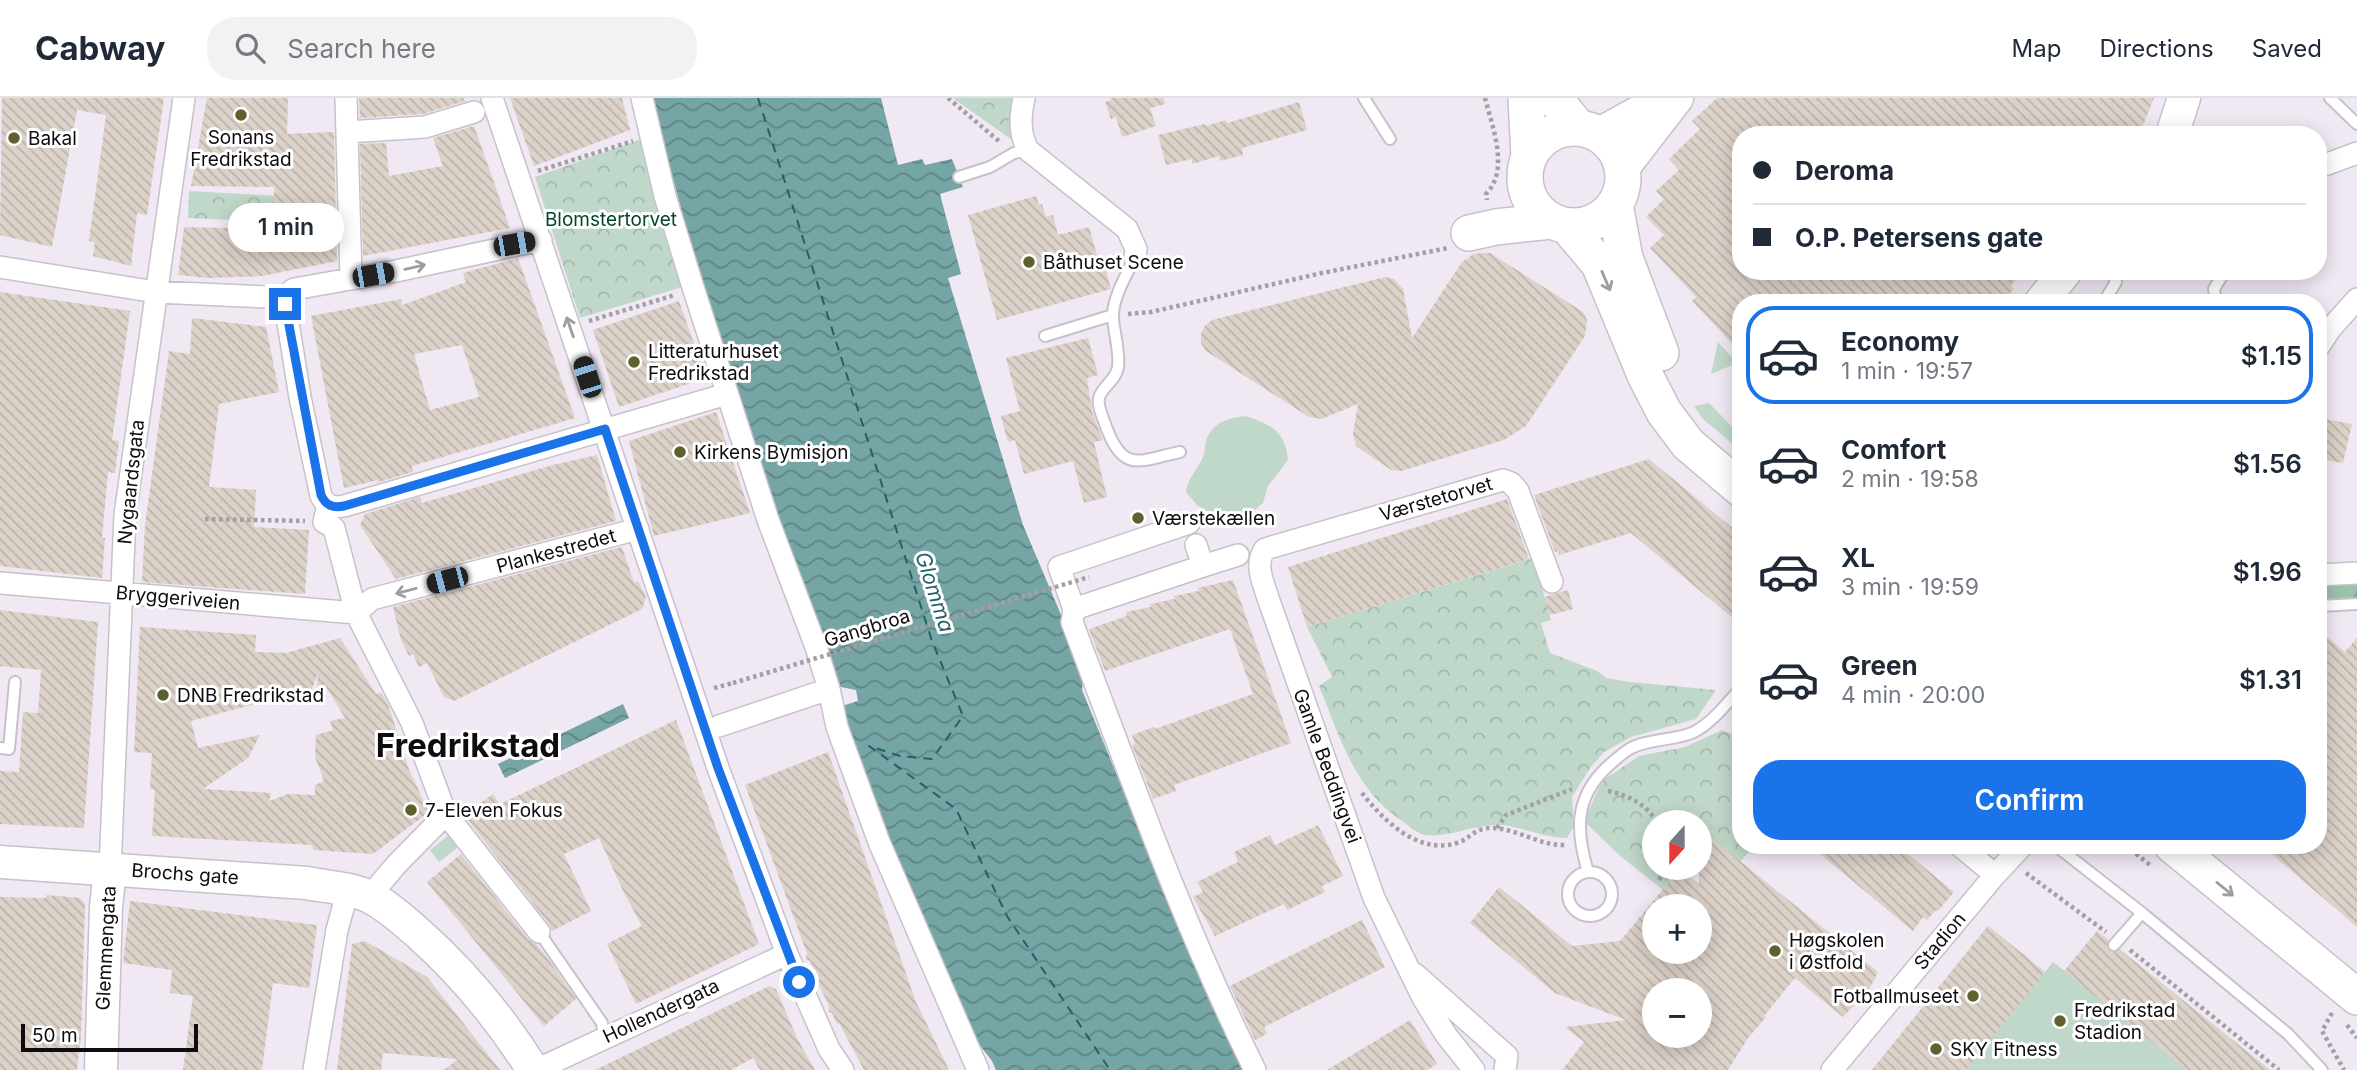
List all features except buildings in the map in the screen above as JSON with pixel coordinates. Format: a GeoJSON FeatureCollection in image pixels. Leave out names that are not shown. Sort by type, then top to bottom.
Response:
{"type":"FeatureCollection","features":[{"type":"Feature","properties":{"kind":"main road"},"geometry":{"type":"LineString","coordinates":[[1526,98],[1527,170],[1534,205],[1559,223],[1599,264],[1645,374],[1671,422],[1688,444],[1732,481]]}},
{"type":"Feature","properties":{"kind":"main road"},"geometry":{"type":"LineString","coordinates":[[1555,98],[1588,131],[1611,143],[1623,168],[1621,194],[1615,205],[1599,220],[1578,226],[1559,223],[1469,233],[1527,170],[1537,144],[1549,134],[1563,129],[1588,131]]}},
{"type":"Feature","properties":{"kind":"main road"},"geometry":{"type":"LineString","coordinates":[[1615,205],[1625,258],[1656,343],[1681,400],[1697,424],[1732,453]]}},
{"type":"Feature","properties":{"kind":"main road"},"geometry":{"type":"LineString","coordinates":[[2182,854],[2345,1004]]}},
{"type":"Feature","properties":{"kind":"main road"},"geometry":{"type":"LineString","coordinates":[[2220,854],[2357,968]]}},
{"type":"Feature","properties":{"kind":"street","name":"Nygaardsgata"},"geometry":{"type":"LineString","coordinates":[[110,869],[125,514],[184,98]]}},
{"type":"Feature","properties":{"kind":"street"},"geometry":{"type":"LineString","coordinates":[[346,98],[351,279]]}},
{"type":"Feature","properties":{"kind":"street"},"geometry":{"type":"LineString","coordinates":[[492,98],[718,768],[787,954],[829,1049],[843,1070]]}},
{"type":"Feature","properties":{"kind":"street"},"geometry":{"type":"LineString","coordinates":[[642,98],[665,197],[768,520],[829,689],[837,727],[879,842],[978,1070]]}},
{"type":"Feature","properties":{"kind":"street"},"geometry":{"type":"LineString","coordinates":[[1024,98],[1021,111],[1021,152],[1127,229],[1136,249],[1135,258]]}},
{"type":"Feature","properties":{"kind":"street"},"geometry":{"type":"LineString","coordinates":[[1588,131],[1665,98]]}},
{"type":"Feature","properties":{"kind":"street"},"geometry":{"type":"LineString","coordinates":[[1623,168],[1677,98]]}},
{"type":"Feature","properties":{"kind":"street"},"geometry":{"type":"LineString","coordinates":[[2175,126],[2184,98]]}},
{"type":"Feature","properties":{"kind":"street"},"geometry":{"type":"LineString","coordinates":[[347,132],[425,127],[474,112]]}},
{"type":"Feature","properties":{"kind":"street"},"geometry":{"type":"LineString","coordinates":[[2327,164],[2357,153]]}},
{"type":"Feature","properties":{"kind":"street"},"geometry":{"type":"LineString","coordinates":[[0,267],[156,292],[276,300],[294,289],[541,240]]}},
{"type":"Feature","properties":{"kind":"street"},"geometry":{"type":"LineString","coordinates":[[2047,294],[2059,280]]}},
{"type":"Feature","properties":{"kind":"street"},"geometry":{"type":"LineString","coordinates":[[2327,334],[2357,299]]}},
{"type":"Feature","properties":{"kind":"street"},"geometry":{"type":"LineString","coordinates":[[276,300],[321,495],[332,511],[356,613],[412,723],[446,814],[539,932]]}},
{"type":"Feature","properties":{"kind":"street"},"geometry":{"type":"LineString","coordinates":[[332,511],[727,394]]}},
{"type":"Feature","properties":{"kind":"street","name":"Værstetorvet"},"geometry":{"type":"LineString","coordinates":[[1261,556],[1265,549],[1503,480],[1511,483],[1518,491],[1552,582]]}},
{"type":"Feature","properties":{"kind":"street"},"geometry":{"type":"LineString","coordinates":[[1189,523],[1059,567],[1074,609],[1072,622],[1140,802],[1220,999],[1255,1070]]}},
{"type":"Feature","properties":{"kind":"street","name":"Plankestredet"},"geometry":{"type":"LineString","coordinates":[[356,613],[372,599],[638,529]]}},
{"type":"Feature","properties":{"kind":"street"},"geometry":{"type":"LineString","coordinates":[[1196,545],[1203,566]]}},
{"type":"Feature","properties":{"kind":"street"},"geometry":{"type":"LineString","coordinates":[[1074,609],[1238,555]]}},
{"type":"Feature","properties":{"kind":"street","name":"Gamle Beddingvei"},"geometry":{"type":"LineString","coordinates":[[1261,556],[1261,578],[1373,894],[1423,998],[1474,1070]]}},
{"type":"Feature","properties":{"kind":"street"},"geometry":{"type":"LineString","coordinates":[[2327,575],[2357,573]]}},
{"type":"Feature","properties":{"kind":"street","name":"Bryggeriveien"},"geometry":{"type":"LineString","coordinates":[[0,583],[356,613]]}},
{"type":"Feature","properties":{"kind":"street"},"geometry":{"type":"LineString","coordinates":[[719,726],[829,689]]}},
{"type":"Feature","properties":{"kind":"street"},"geometry":{"type":"LineString","coordinates":[[314,1070],[337,930],[358,893],[396,865],[446,814]]}},
{"type":"Feature","properties":{"kind":"street"},"geometry":{"type":"LineString","coordinates":[[1989,854],[2009,860]]}},
{"type":"Feature","properties":{"kind":"street","name":"Stadion"},"geometry":{"type":"LineString","coordinates":[[1832,1070],[2009,860]]}},
{"type":"Feature","properties":{"kind":"street","name":"Brochs gate"},"geometry":{"type":"LineString","coordinates":[[0,862],[307,883],[358,893]]}},
{"type":"Feature","properties":{"kind":"street","name":"Glemmengata"},"geometry":{"type":"LineString","coordinates":[[101,1070],[106,907],[110,869]]}},
{"type":"Feature","properties":{"kind":"street"},"geometry":{"type":"LineString","coordinates":[[358,893],[394,913],[449,961],[511,1035],[534,1070]]}},
{"type":"Feature","properties":{"kind":"street","name":"Hollendergata"},"geometry":{"type":"LineString","coordinates":[[534,1070],[787,954]]}},
{"type":"Feature","properties":{"kind":"street","name":"Gamle Beddingvei"},"geometry":{"type":"LineString","coordinates":[[1411,970],[1507,1056],[1505,1070]]}},
{"type":"Feature","properties":{"kind":"lane"},"geometry":{"type":"LineString","coordinates":[[1364,98],[1390,139]]}},
{"type":"Feature","properties":{"kind":"lane"},"geometry":{"type":"LineString","coordinates":[[2330,98],[2357,124]]}},
{"type":"Feature","properties":{"kind":"lane"},"geometry":{"type":"LineString","coordinates":[[959,177],[990,167],[1021,152]]}},
{"type":"Feature","properties":{"kind":"lane"},"geometry":{"type":"LineString","coordinates":[[1135,258],[1125,277],[1113,314],[1118,366],[1112,382],[1101,393],[1097,402],[1114,447],[1121,457],[1135,461],[1180,453]]}},
{"type":"Feature","properties":{"kind":"lane"},"geometry":{"type":"LineString","coordinates":[[1045,335],[1113,314]]}},
{"type":"Feature","properties":{"kind":"lane"},"geometry":{"type":"LineString","coordinates":[[2327,606],[2357,604]]}},
{"type":"Feature","properties":{"kind":"lane"},"geometry":{"type":"LineString","coordinates":[[0,748],[9,749],[15,682]]}},
{"type":"Feature","properties":{"kind":"lane"},"geometry":{"type":"LineString","coordinates":[[1588,872],[1580,844],[1580,818],[1584,797],[1594,780],[1632,747],[1694,732],[1732,697]]}},
{"type":"Feature","properties":{"kind":"lane"},"geometry":{"type":"LineString","coordinates":[[2067,854],[2297,1041],[2322,1070]]}},
{"type":"Feature","properties":{"kind":"lane"},"geometry":{"type":"LineString","coordinates":[[1588,872],[1599,874],[1607,880],[1612,890],[1611,901],[1605,910],[1596,916],[1585,916],[1576,911],[1570,903],[1568,893],[1571,883],[1588,872]]}},
{"type":"Feature","properties":{"kind":"lane"},"geometry":{"type":"LineString","coordinates":[[2116,943],[2142,913]]}},
{"type":"Feature","properties":{"kind":"lane"},"geometry":{"type":"LineString","coordinates":[[539,932],[602,1023],[604,1037]]}},
{"type":"Feature","properties":{"kind":"path"},"geometry":{"type":"LineString","coordinates":[[948,98],[1021,152]]}},
{"type":"Feature","properties":{"kind":"path"},"geometry":{"type":"LineString","coordinates":[[1485,98],[1498,156],[1493,185],[1486,194],[1488,205]]}},
{"type":"Feature","properties":{"kind":"path"},"geometry":{"type":"LineString","coordinates":[[530,173],[650,136]]}},
{"type":"Feature","properties":{"kind":"path"},"geometry":{"type":"LineString","coordinates":[[1113,314],[1151,312],[1322,273],[1457,247]]}},
{"type":"Feature","properties":{"kind":"path"},"geometry":{"type":"LineString","coordinates":[[582,323],[673,295]]}},
{"type":"Feature","properties":{"kind":"path"},"geometry":{"type":"LineString","coordinates":[[205,519],[332,511]]}},
{"type":"Feature","properties":{"kind":"path","name":"Gangbroa"},"geometry":{"type":"LineString","coordinates":[[707,690],[1089,577]]}},
{"type":"Feature","properties":{"kind":"path"},"geometry":{"type":"LineString","coordinates":[[1330,775],[1344,770],[1376,810],[1396,829],[1418,841],[1443,845],[1460,842],[1471,833],[1488,828],[1512,831],[1551,845],[1580,844]]}},
{"type":"Feature","properties":{"kind":"path"},"geometry":{"type":"LineString","coordinates":[[2009,860],[2279,1070]]}},
{"type":"Feature","properties":{"kind":"path"},"geometry":{"type":"LineString","coordinates":[[2344,1070],[2322,1031],[2345,1004]]}},
{"type":"Feature","properties":{"kind":"green space"},"geometry":{"type":"Polygon","coordinates":[[[954,98],[1017,98],[1012,140],[957,101],[954,98]]]}},
{"type":"Feature","properties":{"kind":"green space","name":"Blomstertorvet"},"geometry":{"type":"Polygon","coordinates":[[[650,136],[692,284],[580,318],[535,177],[650,136]]]}},
{"type":"Feature","properties":{"kind":"green space"},"geometry":{"type":"Polygon","coordinates":[[[189,191],[278,196],[277,222],[188,218],[189,191]]]}},
{"type":"Feature","properties":{"kind":"green space"},"geometry":{"type":"Polygon","coordinates":[[[1718,342],[1732,357],[1732,365],[1711,374],[1718,342]]]}},
{"type":"Feature","properties":{"kind":"green space"},"geometry":{"type":"Polygon","coordinates":[[[1709,403],[1732,427],[1732,443],[1703,419],[1694,406],[1709,403]]]}},
{"type":"Feature","properties":{"kind":"green space"},"geometry":{"type":"Polygon","coordinates":[[[1246,416],[1276,430],[1284,442],[1288,460],[1268,486],[1263,503],[1249,515],[1217,516],[1198,506],[1186,492],[1187,487],[1203,457],[1212,429],[1227,420],[1246,416]]]}},
{"type":"Feature","properties":{"kind":"green space"},"geometry":{"type":"Polygon","coordinates":[[[1533,558],[1551,620],[1541,623],[1550,653],[1597,671],[1606,678],[1716,690],[1696,719],[1631,737],[1604,752],[1590,768],[1572,797],[1574,826],[1567,838],[1499,825],[1443,835],[1421,834],[1372,794],[1350,761],[1319,686],[1332,677],[1307,627],[1533,558]]]}},
{"type":"Feature","properties":{"kind":"green space"},"geometry":{"type":"Polygon","coordinates":[[[2357,576],[2357,599],[2327,600],[2327,578],[2357,576]]]}},
{"type":"Feature","properties":{"kind":"green space"},"geometry":{"type":"Polygon","coordinates":[[[1722,730],[1732,734],[1732,854],[1747,854],[1740,862],[1712,840],[1712,810],[1642,810],[1642,873],[1584,821],[1602,781],[1639,756],[1685,747],[1722,730]]]}},
{"type":"Feature","properties":{"kind":"green space"},"geometry":{"type":"Polygon","coordinates":[[[449,835],[458,847],[439,862],[430,850],[449,835]]]}},
{"type":"Feature","properties":{"kind":"green space"},"geometry":{"type":"Polygon","coordinates":[[[1650,880],[1671,880],[1663,890],[1650,880]]]}},
{"type":"Feature","properties":{"kind":"green space","name":"Fredrikstad Stadion"},"geometry":{"type":"Polygon","coordinates":[[[1988,926],[2045,972],[2053,962],[2065,971],[2097,931],[2270,1070],[1872,1070],[1988,926]]]}},
{"type":"Feature","properties":{"kind":"water","name":"Glomma"},"geometry":{"type":"Polygon","coordinates":[[[652,98],[881,98],[898,165],[922,159],[925,165],[952,159],[963,187],[940,194],[961,274],[948,278],[1023,525],[1084,669],[1082,690],[1209,1000],[1244,1070],[996,1070],[979,1044],[891,847],[842,706],[858,701],[856,690],[836,686],[818,642],[773,498],[707,308],[652,98]]]}},
{"type":"Feature","properties":{"kind":"water"},"geometry":{"type":"Polygon","coordinates":[[[623,704],[629,718],[505,778],[498,764],[623,704]]]}},
{"type":"Feature","properties":{"kind":"ferry route"},"geometry":{"type":"LineString","coordinates":[[758,98],[932,641],[963,716],[932,759],[900,756],[869,746],[956,809],[1007,916],[1110,1070]]}},
{"type":"Feature","properties":{"kind":"place","name":"Sonans Fredrikstad"},"geometry":{"type":"Point","coordinates":[241,115]}},
{"type":"Feature","properties":{"kind":"place","name":"Bakal"},"geometry":{"type":"Point","coordinates":[14,138]}},
{"type":"Feature","properties":{"kind":"place","name":"Båthuset Scene"},"geometry":{"type":"Point","coordinates":[1029,262]}},
{"type":"Feature","properties":{"kind":"place","name":"Litteraturhuset Fredrikstad"},"geometry":{"type":"Point","coordinates":[634,362]}},
{"type":"Feature","properties":{"kind":"place","name":"Kirkens Bymisjon"},"geometry":{"type":"Point","coordinates":[680,452]}},
{"type":"Feature","properties":{"kind":"place","name":"Værstekællen"},"geometry":{"type":"Point","coordinates":[1138,518]}},
{"type":"Feature","properties":{"kind":"place","name":"DNB Fredrikstad"},"geometry":{"type":"Point","coordinates":[163,695]}},
{"type":"Feature","properties":{"kind":"place","name":"7-Eleven Fokus"},"geometry":{"type":"Point","coordinates":[411,810]}},
{"type":"Feature","properties":{"kind":"place","name":"Høgskolen i Østfold"},"geometry":{"type":"Point","coordinates":[1775,951]}},
{"type":"Feature","properties":{"kind":"place","name":"Fotballmuseet"},"geometry":{"type":"Point","coordinates":[1973,996]}},
{"type":"Feature","properties":{"kind":"place","name":"Fredrikstad Stadion"},"geometry":{"type":"Point","coordinates":[2060,1021]}},
{"type":"Feature","properties":{"kind":"place","name":"SKY Fitness"},"geometry":{"type":"Point","coordinates":[1936,1049]}},
{"type":"Feature","properties":{"kind":"district","name":"Fredrikstad"},"geometry":{"type":"Point","coordinates":[468,745]}},
{"type":"Feature","properties":{"kind":"route"},"geometry":{"type":"LineString","coordinates":[[285,304],[300,397],[321,495],[328,505],[344,506],[605,429],[718,768],[799,982]]}}]}
